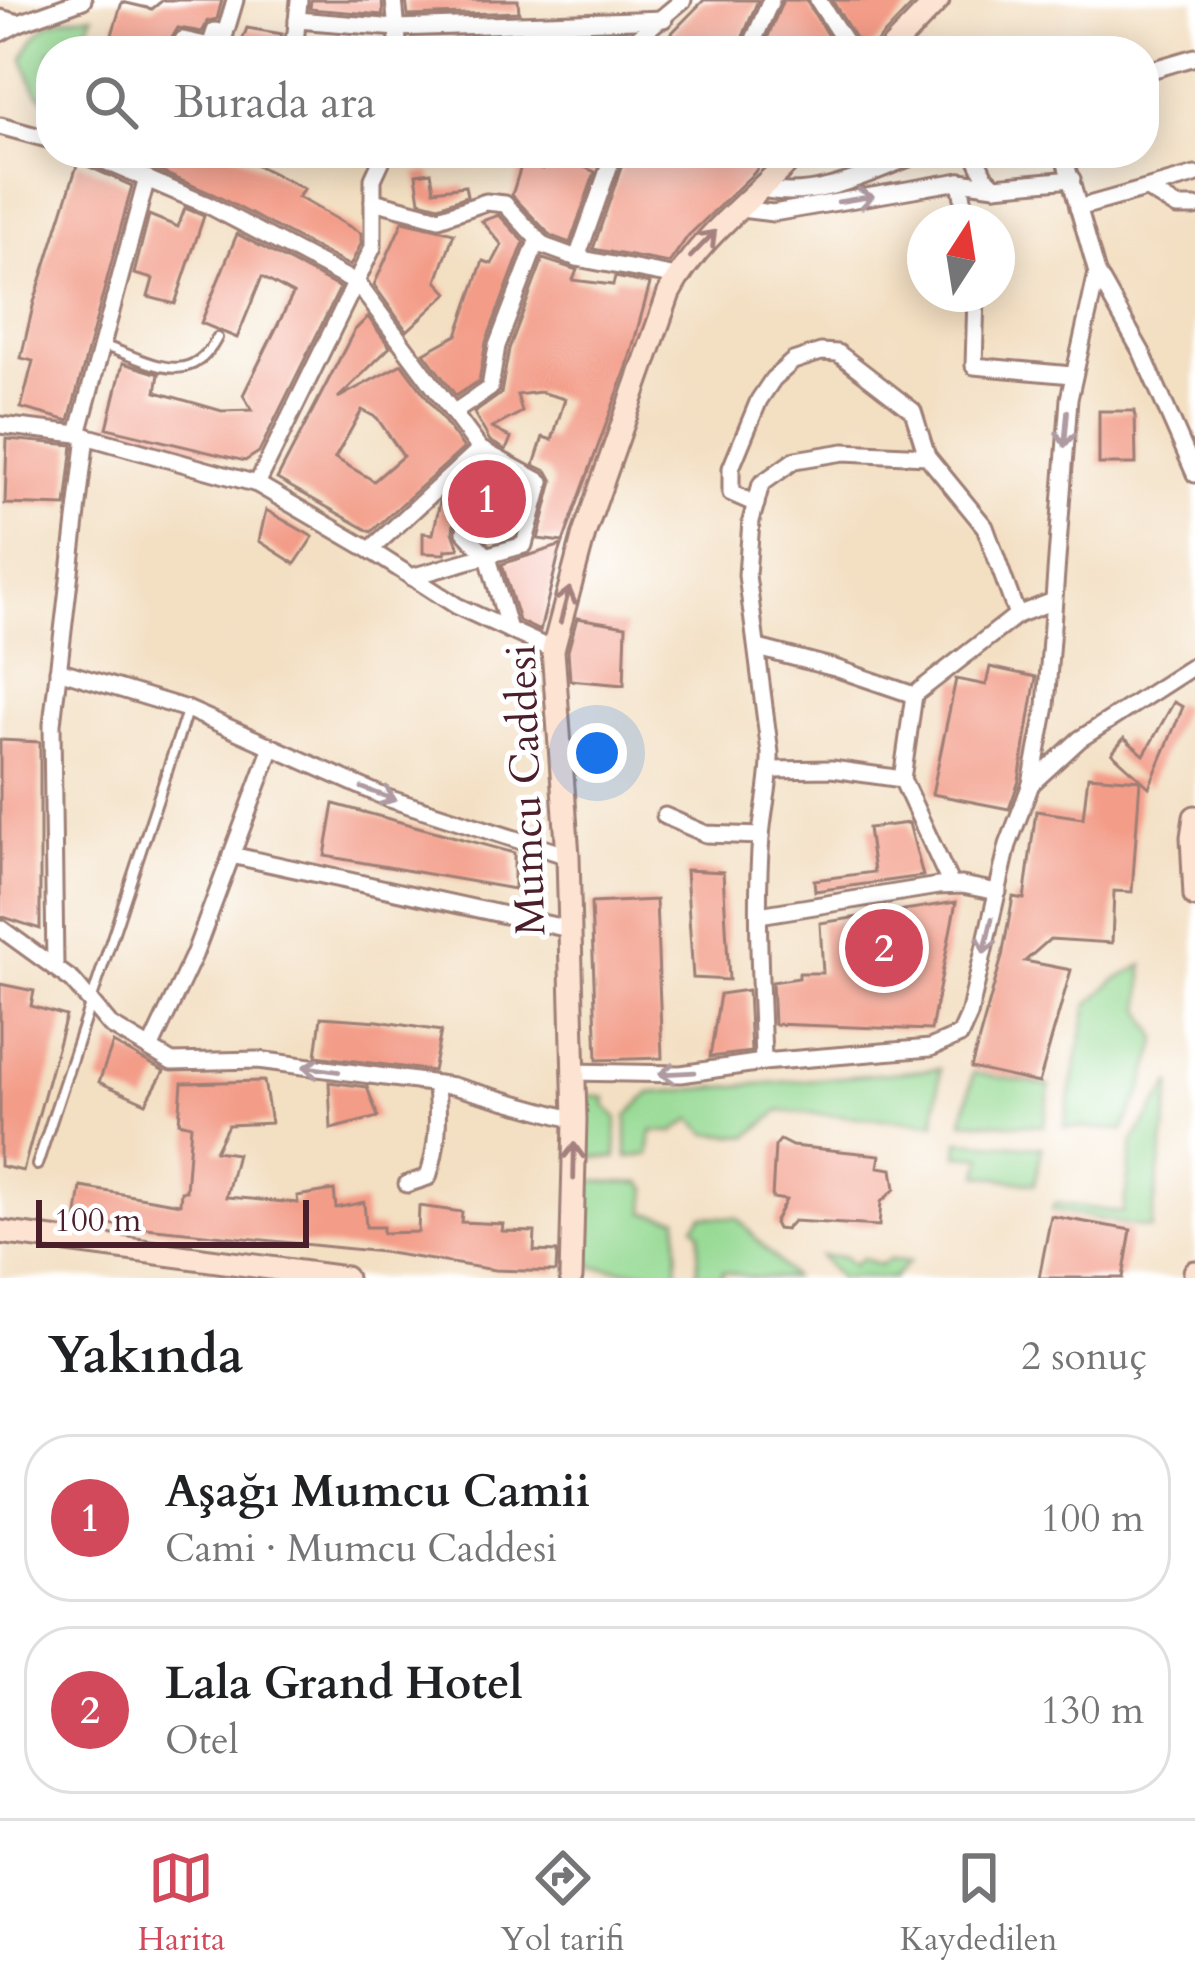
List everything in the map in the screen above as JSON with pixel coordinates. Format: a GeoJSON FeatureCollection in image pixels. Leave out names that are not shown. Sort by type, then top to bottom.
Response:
{"type":"FeatureCollection","features":[{"type":"Feature","properties":{"kind":"street"},"geometry":{"type":"LineString","coordinates":[[213,36],[215,31],[225,34],[235,0]]}},
{"type":"Feature","properties":{"kind":"street"},"geometry":{"type":"LineString","coordinates":[[293,36],[299,0]]}},
{"type":"Feature","properties":{"kind":"street"},"geometry":{"type":"LineString","coordinates":[[394,0],[398,36]]}},
{"type":"Feature","properties":{"kind":"street"},"geometry":{"type":"LineString","coordinates":[[643,36],[683,0]]}},
{"type":"Feature","properties":{"kind":"street"},"geometry":{"type":"LineString","coordinates":[[755,36],[771,0]]}},
{"type":"Feature","properties":{"kind":"street"},"geometry":{"type":"LineString","coordinates":[[818,0],[841,36]]}},
{"type":"Feature","properties":{"kind":"street"},"geometry":{"type":"LineString","coordinates":[[904,36],[938,0]]}},
{"type":"Feature","properties":{"kind":"street"},"geometry":{"type":"LineString","coordinates":[[0,33],[77,1]]}},
{"type":"Feature","properties":{"kind":"street"},"geometry":{"type":"LineString","coordinates":[[0,18],[19,23]]}},
{"type":"Feature","properties":{"kind":"street"},"geometry":{"type":"LineString","coordinates":[[297,20],[397,28],[664,19]]}},
{"type":"Feature","properties":{"kind":"street"},"geometry":{"type":"LineString","coordinates":[[1159,68],[1195,57]]}},
{"type":"Feature","properties":{"kind":"street"},"geometry":{"type":"LineString","coordinates":[[0,126],[36,136]]}},
{"type":"Feature","properties":{"kind":"street"},"geometry":{"type":"LineString","coordinates":[[136,168],[147,178],[358,284],[454,413],[475,455],[465,532],[488,557],[508,630]]}},
{"type":"Feature","properties":{"kind":"street"},"geometry":{"type":"LineString","coordinates":[[257,484],[373,247],[373,179],[378,168]]}},
{"type":"Feature","properties":{"kind":"street"},"geometry":{"type":"LineString","coordinates":[[577,258],[609,168]]}},
{"type":"Feature","properties":{"kind":"street","name":"Mumcu Caddesi"},"geometry":{"type":"LineString","coordinates":[[571,1278],[575,1120],[568,856],[553,650],[584,534],[677,277],[704,241],[783,168]]}},
{"type":"Feature","properties":{"kind":"street"},"geometry":{"type":"LineString","coordinates":[[763,189],[782,194],[817,190],[879,168]]}},
{"type":"Feature","properties":{"kind":"street"},"geometry":{"type":"LineString","coordinates":[[981,168],[995,186]]}},
{"type":"Feature","properties":{"kind":"street"},"geometry":{"type":"LineString","coordinates":[[1068,168],[1097,273],[1142,353],[1194,467]]}},
{"type":"Feature","properties":{"kind":"street"},"geometry":{"type":"LineString","coordinates":[[1078,208],[1195,175]]}},
{"type":"Feature","properties":{"kind":"street"},"geometry":{"type":"LineString","coordinates":[[55,968],[52,724],[82,435],[147,178]]}},
{"type":"Feature","properties":{"kind":"street"},"geometry":{"type":"LineString","coordinates":[[741,209],[773,212],[960,182],[995,186],[1072,179]]}},
{"type":"Feature","properties":{"kind":"street"},"geometry":{"type":"LineString","coordinates":[[960,182],[964,204]]}},
{"type":"Feature","properties":{"kind":"street"},"geometry":{"type":"LineString","coordinates":[[1147,189],[1177,207],[1195,208]]}},
{"type":"Feature","properties":{"kind":"street"},"geometry":{"type":"LineString","coordinates":[[373,201],[439,218],[487,202],[505,204],[544,246],[577,258],[677,277]]}},
{"type":"Feature","properties":{"kind":"street"},"geometry":{"type":"LineString","coordinates":[[454,413],[490,388],[496,346],[538,239]]}},
{"type":"Feature","properties":{"kind":"street"},"geometry":{"type":"LineString","coordinates":[[572,1072],[681,1074],[930,1048],[960,1035],[969,1015],[1008,845],[1031,784],[1046,706],[1072,375],[1097,273]]}},
{"type":"Feature","properties":{"kind":"street"},"geometry":{"type":"LineString","coordinates":[[976,312],[974,366],[1072,375]]}},
{"type":"Feature","properties":{"kind":"street"},"geometry":{"type":"LineString","coordinates":[[756,504],[731,493],[729,485],[741,442],[773,379],[793,361],[821,352],[838,353],[914,411],[927,456],[985,527],[1017,615]]}},
{"type":"Feature","properties":{"kind":"street"},"geometry":{"type":"LineString","coordinates":[[0,425],[82,435],[257,484],[457,606],[553,650]]}},
{"type":"Feature","properties":{"kind":"street"},"geometry":{"type":"LineString","coordinates":[[763,1062],[761,836],[771,770],[747,575],[760,484],[795,460],[844,452],[927,456]]}},
{"type":"Feature","properties":{"kind":"street"},"geometry":{"type":"LineString","coordinates":[[370,550],[475,455]]}},
{"type":"Feature","properties":{"kind":"street"},"geometry":{"type":"LineString","coordinates":[[411,578],[524,545],[541,482],[475,455]]}},
{"type":"Feature","properties":{"kind":"street"},"geometry":{"type":"LineString","coordinates":[[951,885],[902,779],[914,695],[1017,615],[1051,602]]}},
{"type":"Feature","properties":{"kind":"street"},"geometry":{"type":"LineString","coordinates":[[758,648],[914,695]]}},
{"type":"Feature","properties":{"kind":"street"},"geometry":{"type":"LineString","coordinates":[[1031,784],[1080,739],[1195,665]]}},
{"type":"Feature","properties":{"kind":"street"},"geometry":{"type":"LineString","coordinates":[[58,670],[187,709],[387,798],[568,856]]}},
{"type":"Feature","properties":{"kind":"street"},"geometry":{"type":"LineString","coordinates":[[150,1049],[194,955],[272,747]]}},
{"type":"Feature","properties":{"kind":"street"},"geometry":{"type":"LineString","coordinates":[[771,770],[832,769],[902,779]]}},
{"type":"Feature","properties":{"kind":"street"},"geometry":{"type":"LineString","coordinates":[[665,816],[706,834],[761,836]]}},
{"type":"Feature","properties":{"kind":"street"},"geometry":{"type":"LineString","coordinates":[[1195,817],[1195,896]]}},
{"type":"Feature","properties":{"kind":"street"},"geometry":{"type":"LineString","coordinates":[[231,855],[569,929]]}},
{"type":"Feature","properties":{"kind":"street"},"geometry":{"type":"LineString","coordinates":[[759,915],[951,885],[998,892]]}},
{"type":"Feature","properties":{"kind":"street"},"geometry":{"type":"LineString","coordinates":[[0,928],[74,981],[110,1025],[172,1062],[258,1060],[454,1086],[575,1120]]}},
{"type":"Feature","properties":{"kind":"street"},"geometry":{"type":"LineString","coordinates":[[407,1184],[428,1177],[436,1154],[440,1121],[436,1087]]}},
{"type":"Feature","properties":{"kind":"street"},"geometry":{"type":"LineString","coordinates":[[0,1232],[346,1278]]}},
{"type":"Feature","properties":{"kind":"lane"},"geometry":{"type":"LineString","coordinates":[[102,346],[178,370],[191,368],[208,355],[217,338]]}},
{"type":"Feature","properties":{"kind":"lane"},"geometry":{"type":"LineString","coordinates":[[37,1165],[187,709]]}},
{"type":"Feature","properties":{"kind":"green space"},"geometry":{"type":"Polygon","coordinates":[[[93,15],[84,36],[36,36],[36,90],[23,58],[35,36],[42,29],[68,18],[93,15]]]}},
{"type":"Feature","properties":{"kind":"green space"},"geometry":{"type":"Polygon","coordinates":[[[1143,965],[1142,1009],[1158,1039],[1142,1091],[1123,1130],[1064,1127],[1088,1005],[1114,981],[1143,965]]]}},
{"type":"Feature","properties":{"kind":"green space"},"geometry":{"type":"Polygon","coordinates":[[[940,1069],[935,1123],[779,1111],[749,1136],[708,1134],[692,1119],[674,1132],[652,1131],[649,1155],[627,1157],[627,1116],[650,1093],[940,1069]]]}},
{"type":"Feature","properties":{"kind":"green space"},"geometry":{"type":"Polygon","coordinates":[[[973,1073],[1050,1086],[1044,1126],[963,1121],[973,1073]]]}},
{"type":"Feature","properties":{"kind":"green space"},"geometry":{"type":"Polygon","coordinates":[[[1172,1082],[1151,1229],[1052,1210],[1055,1203],[1123,1213],[1133,1142],[1172,1082]]]}},
{"type":"Feature","properties":{"kind":"green space"},"geometry":{"type":"Polygon","coordinates":[[[580,1094],[606,1098],[605,1105],[617,1117],[616,1158],[580,1157],[580,1094]]]}},
{"type":"Feature","properties":{"kind":"green space"},"geometry":{"type":"Polygon","coordinates":[[[959,1141],[1042,1147],[1035,1184],[979,1175],[983,1157],[958,1155],[959,1141]]]}},
{"type":"Feature","properties":{"kind":"green space"},"geometry":{"type":"Polygon","coordinates":[[[585,1181],[642,1183],[647,1189],[645,1213],[678,1218],[677,1275],[594,1267],[583,1253],[585,1181]]]}},
{"type":"Feature","properties":{"kind":"green space"},"geometry":{"type":"Polygon","coordinates":[[[702,1216],[737,1218],[793,1278],[752,1278],[723,1271],[722,1278],[697,1276],[700,1232],[694,1226],[702,1216]]]}},
{"type":"Feature","properties":{"kind":"green space"},"geometry":{"type":"Polygon","coordinates":[[[820,1256],[844,1257],[853,1265],[862,1258],[880,1265],[888,1260],[910,1261],[893,1278],[839,1278],[820,1256]]]}},
{"type":"Feature","properties":{"kind":"building"},"geometry":{"type":"Polygon","coordinates":[[[163,0],[222,0],[217,19],[208,21],[202,32],[178,28],[173,36],[112,36],[122,2],[152,9],[163,0]]]}},
{"type":"Feature","properties":{"kind":"building"},"geometry":{"type":"Polygon","coordinates":[[[311,0],[382,0],[383,15],[310,9],[311,0]]]}},
{"type":"Feature","properties":{"kind":"building"},"geometry":{"type":"Polygon","coordinates":[[[406,0],[518,0],[519,12],[408,16],[406,0]]]}},
{"type":"Feature","properties":{"kind":"building"},"geometry":{"type":"Polygon","coordinates":[[[704,0],[758,0],[743,36],[669,36],[704,0]]]}},
{"type":"Feature","properties":{"kind":"building"},"geometry":{"type":"Polygon","coordinates":[[[783,0],[806,0],[828,36],[768,36],[783,0]]]}},
{"type":"Feature","properties":{"kind":"building"},"geometry":{"type":"Polygon","coordinates":[[[832,0],[917,0],[882,36],[854,36],[832,0]]]}},
{"type":"Feature","properties":{"kind":"building"},"geometry":{"type":"Polygon","coordinates":[[[247,28],[282,34],[281,36],[244,36],[247,28]]]}},
{"type":"Feature","properties":{"kind":"building"},"geometry":{"type":"Polygon","coordinates":[[[76,168],[92,168],[132,186],[69,421],[21,408],[33,361],[21,358],[76,168]]]}},
{"type":"Feature","properties":{"kind":"building"},"geometry":{"type":"Polygon","coordinates":[[[152,168],[263,168],[304,189],[298,197],[361,233],[361,244],[350,266],[215,195],[152,168]]]}},
{"type":"Feature","properties":{"kind":"building"},"geometry":{"type":"Polygon","coordinates":[[[520,168],[595,172],[570,243],[551,236],[512,195],[520,168]]]}},
{"type":"Feature","properties":{"kind":"building"},"geometry":{"type":"Polygon","coordinates":[[[621,168],[758,168],[688,236],[669,263],[593,249],[621,168]]]}},
{"type":"Feature","properties":{"kind":"building"},"geometry":{"type":"Polygon","coordinates":[[[431,172],[434,190],[465,186],[467,196],[439,206],[420,201],[416,174],[431,172]]]}},
{"type":"Feature","properties":{"kind":"building"},"geometry":{"type":"Polygon","coordinates":[[[185,208],[204,216],[175,304],[148,297],[153,279],[134,274],[149,215],[178,227],[185,208]]]}},
{"type":"Feature","properties":{"kind":"building"},"geometry":{"type":"Polygon","coordinates":[[[499,215],[524,242],[486,342],[479,381],[456,396],[424,353],[457,335],[483,261],[492,264],[502,245],[482,221],[499,215]]]}},
{"type":"Feature","properties":{"kind":"building"},"geometry":{"type":"Polygon","coordinates":[[[403,221],[454,233],[437,281],[448,293],[407,331],[374,285],[403,221]]]}},
{"type":"Feature","properties":{"kind":"building"},"geometry":{"type":"Polygon","coordinates":[[[237,234],[340,288],[259,452],[245,461],[107,428],[123,363],[159,374],[156,392],[222,411],[252,410],[243,395],[293,294],[262,277],[237,338],[201,323],[237,234]]]}},
{"type":"Feature","properties":{"kind":"building"},"geometry":{"type":"Polygon","coordinates":[[[543,259],[577,270],[573,280],[613,285],[615,277],[650,284],[627,367],[563,542],[538,539],[553,481],[548,472],[534,465],[543,437],[552,440],[565,399],[540,392],[517,395],[522,412],[492,428],[511,438],[506,450],[490,441],[474,413],[501,394],[509,349],[543,259]]]}},
{"type":"Feature","properties":{"kind":"building"},"geometry":{"type":"Polygon","coordinates":[[[368,317],[390,347],[338,398],[402,364],[464,448],[371,532],[277,479],[354,331],[368,317]],[[362,410],[335,458],[374,481],[403,456],[377,418],[362,410]]]}},
{"type":"Feature","properties":{"kind":"building"},"geometry":{"type":"Polygon","coordinates":[[[1099,411],[1135,411],[1136,464],[1099,464],[1099,411]]]}},
{"type":"Feature","properties":{"kind":"building"},"geometry":{"type":"Polygon","coordinates":[[[7,439],[73,445],[66,506],[5,504],[7,439]]]}},
{"type":"Feature","properties":{"kind":"building"},"geometry":{"type":"Polygon","coordinates":[[[481,473],[501,501],[497,533],[477,528],[481,473]]]}},
{"type":"Feature","properties":{"kind":"building"},"geometry":{"type":"Polygon","coordinates":[[[440,502],[455,510],[453,532],[459,549],[423,553],[423,533],[433,534],[440,502]]]}},
{"type":"Feature","properties":{"kind":"building"},"geometry":{"type":"Polygon","coordinates":[[[266,510],[313,537],[295,564],[259,541],[266,510]]]}},
{"type":"Feature","properties":{"kind":"building"},"geometry":{"type":"Polygon","coordinates":[[[562,545],[540,631],[519,621],[502,564],[562,545]]]}},
{"type":"Feature","properties":{"kind":"building"},"geometry":{"type":"Polygon","coordinates":[[[577,618],[626,626],[624,685],[570,680],[568,651],[577,618]]]}},
{"type":"Feature","properties":{"kind":"building"},"geometry":{"type":"Polygon","coordinates":[[[990,667],[1036,677],[1019,781],[1009,809],[932,794],[956,679],[986,685],[990,667]]]}},
{"type":"Feature","properties":{"kind":"building"},"geometry":{"type":"Polygon","coordinates":[[[1174,702],[1183,707],[1149,787],[1112,753],[1124,738],[1144,755],[1174,702]]]}},
{"type":"Feature","properties":{"kind":"building"},"geometry":{"type":"Polygon","coordinates":[[[0,740],[40,742],[40,929],[0,916],[0,740]]]}},
{"type":"Feature","properties":{"kind":"building"},"geometry":{"type":"Polygon","coordinates":[[[1088,776],[1140,780],[1132,892],[1114,891],[1112,943],[1050,939],[1025,961],[1071,970],[1039,1083],[971,1068],[1002,957],[1013,897],[1024,899],[1036,811],[1083,818],[1088,776]]]}},
{"type":"Feature","properties":{"kind":"building"},"geometry":{"type":"Polygon","coordinates":[[[334,804],[514,853],[514,889],[325,856],[334,804]]]}},
{"type":"Feature","properties":{"kind":"building"},"geometry":{"type":"Polygon","coordinates":[[[909,823],[923,876],[815,891],[814,880],[874,872],[868,828],[909,823]]]}},
{"type":"Feature","properties":{"kind":"building"},"geometry":{"type":"Polygon","coordinates":[[[686,870],[723,872],[729,980],[693,978],[686,870]]]}},
{"type":"Feature","properties":{"kind":"building"},"geometry":{"type":"Polygon","coordinates":[[[656,900],[662,1058],[597,1060],[591,903],[656,900]]]}},
{"type":"Feature","properties":{"kind":"building"},"geometry":{"type":"Polygon","coordinates":[[[956,902],[931,1030],[774,1024],[772,982],[799,978],[799,973],[823,973],[820,923],[956,902]]]}},
{"type":"Feature","properties":{"kind":"building"},"geometry":{"type":"Polygon","coordinates":[[[0,984],[34,991],[31,1006],[66,1016],[23,1171],[0,1166],[0,984]]]}},
{"type":"Feature","properties":{"kind":"building"},"geometry":{"type":"Polygon","coordinates":[[[748,990],[751,1052],[710,1057],[720,994],[748,990]]]}},
{"type":"Feature","properties":{"kind":"building"},"geometry":{"type":"Polygon","coordinates":[[[321,1017],[441,1031],[433,1071],[316,1056],[321,1017]]]}},
{"type":"Feature","properties":{"kind":"building"},"geometry":{"type":"Polygon","coordinates":[[[113,1043],[164,1071],[146,1103],[99,1082],[113,1043]]]}},
{"type":"Feature","properties":{"kind":"building"},"geometry":{"type":"Polygon","coordinates":[[[264,1081],[271,1123],[228,1125],[215,1151],[237,1154],[226,1197],[298,1203],[297,1196],[334,1190],[336,1208],[364,1202],[366,1227],[383,1227],[383,1233],[418,1232],[419,1206],[462,1212],[461,1222],[503,1224],[502,1231],[535,1232],[534,1251],[557,1252],[556,1272],[495,1270],[382,1252],[76,1221],[81,1187],[180,1204],[181,1191],[186,1191],[191,1125],[179,1122],[182,1083],[264,1081]]]}},
{"type":"Feature","properties":{"kind":"building"},"geometry":{"type":"Polygon","coordinates":[[[329,1082],[367,1087],[378,1117],[331,1129],[329,1082]]]}},
{"type":"Feature","properties":{"kind":"building"},"geometry":{"type":"Polygon","coordinates":[[[780,1140],[792,1146],[880,1155],[878,1167],[892,1169],[895,1189],[881,1202],[879,1226],[793,1221],[785,1230],[777,1229],[774,1223],[786,1200],[772,1198],[775,1146],[780,1140]]]}},
{"type":"Feature","properties":{"kind":"building"},"geometry":{"type":"Polygon","coordinates":[[[1051,1216],[1131,1230],[1123,1278],[1039,1278],[1051,1216]]]}},
{"type":"Feature","properties":{"kind":"place","name":"Aşağı Mumcu Camii"},"geometry":{"type":"Point","coordinates":[487,499]}},
{"type":"Feature","properties":{"kind":"place","name":"Lala Grand Hotel"},"geometry":{"type":"Point","coordinates":[884,948]}}]}
